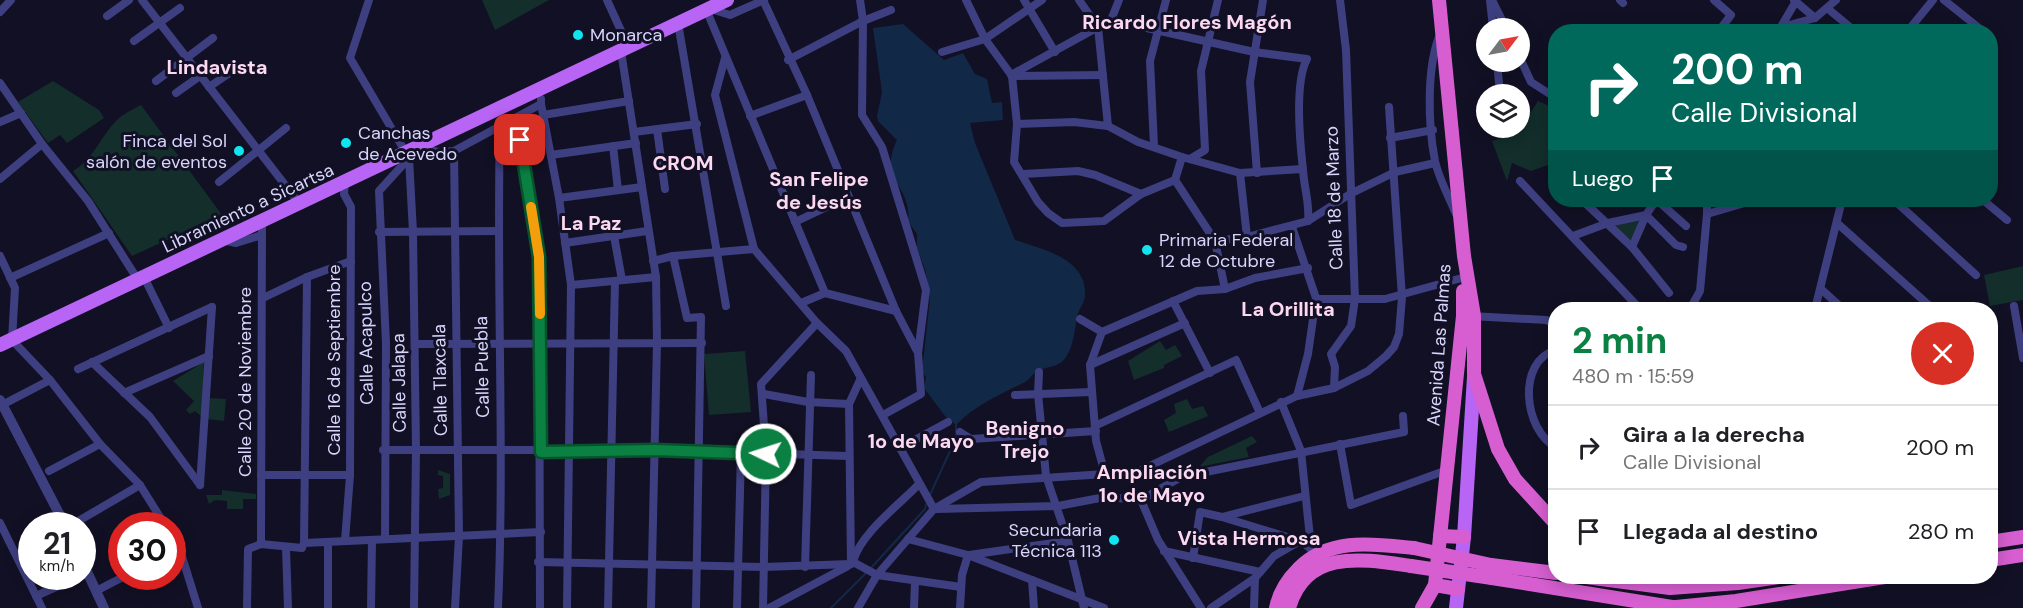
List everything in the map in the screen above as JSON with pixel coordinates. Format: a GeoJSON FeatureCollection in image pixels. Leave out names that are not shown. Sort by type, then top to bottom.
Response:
{"type":"FeatureCollection","features":[{"type":"Feature","properties":{"kind":"highway","name":"Avenida Las Palmas"},"geometry":{"type":"LineString","coordinates":[[1438,2],[1474,374]]}},
{"type":"Feature","properties":{"kind":"highway","name":"Avenida Las Palmas"},"geometry":{"type":"LineString","coordinates":[[1435,585],[1447,470],[1469,316]]}},
{"type":"Feature","properties":{"kind":"highway"},"geometry":{"type":"LineString","coordinates":[[1474,374],[1498,449],[1515,479],[1548,515]]}},
{"type":"Feature","properties":{"kind":"highway"},"geometry":{"type":"LineString","coordinates":[[1440,536],[1464,537]]}},
{"type":"Feature","properties":{"kind":"highway"},"geometry":{"type":"LineString","coordinates":[[1998,541],[2023,537]]}},
{"type":"Feature","properties":{"kind":"highway"},"geometry":{"type":"LineString","coordinates":[[1276,608],[1288,581],[1311,552],[1364,543],[1414,548],[1492,571],[1548,583]]}},
{"type":"Feature","properties":{"kind":"highway"},"geometry":{"type":"LineString","coordinates":[[1998,559],[2023,555]]}},
{"type":"Feature","properties":{"kind":"highway"},"geometry":{"type":"LineString","coordinates":[[1289,608],[1295,590],[1304,579],[1325,566],[1362,559],[1411,566],[1548,573]]}},
{"type":"Feature","properties":{"kind":"highway"},"geometry":{"type":"LineString","coordinates":[[1554,584],[1669,608],[1736,601],[1841,584]]}},
{"type":"Feature","properties":{"kind":"highway"},"geometry":{"type":"LineString","coordinates":[[1639,584],[1670,588],[1720,584]]}},
{"type":"Feature","properties":{"kind":"highway"},"geometry":{"type":"LineString","coordinates":[[1707,584],[1712,585]]}},
{"type":"Feature","properties":{"kind":"highway"},"geometry":{"type":"LineString","coordinates":[[1422,608],[1435,585],[1458,589]]}},
{"type":"Feature","properties":{"kind":"main road","name":"Libramiento a Sicartsa"},"geometry":{"type":"LineString","coordinates":[[6,343],[222,240],[262,228],[298,203],[410,152],[727,0]]}},
{"type":"Feature","properties":{"kind":"main road","name":"Avenida Las Palmas"},"geometry":{"type":"LineString","coordinates":[[1456,608],[1464,537],[1474,374]]}},
{"type":"Feature","properties":{"kind":"main road","name":"Avenida Las Palmas"},"geometry":{"type":"LineString","coordinates":[[1430,608],[1435,585]]}},
{"type":"Feature","properties":{"kind":"street"},"geometry":{"type":"LineString","coordinates":[[0,12],[11,0]]}},
{"type":"Feature","properties":{"kind":"street"},"geometry":{"type":"LineString","coordinates":[[107,16],[129,0]]}},
{"type":"Feature","properties":{"kind":"street"},"geometry":{"type":"LineString","coordinates":[[141,0],[298,203]]}},
{"type":"Feature","properties":{"kind":"street"},"geometry":{"type":"LineString","coordinates":[[369,0],[350,58],[410,152],[454,151],[541,104]]}},
{"type":"Feature","properties":{"kind":"street"},"geometry":{"type":"LineString","coordinates":[[607,0],[625,48],[629,101],[647,231],[656,277],[657,342],[651,608]]}},
{"type":"Feature","properties":{"kind":"street"},"geometry":{"type":"LineString","coordinates":[[707,9],[730,15],[763,0],[788,60],[807,95],[896,311],[918,353]]}},
{"type":"Feature","properties":{"kind":"street"},"geometry":{"type":"LineString","coordinates":[[860,0],[863,21],[862,115],[882,147],[926,290],[918,353],[921,394],[883,416]]}},
{"type":"Feature","properties":{"kind":"street"},"geometry":{"type":"LineString","coordinates":[[966,0],[985,39],[1011,76],[1017,124],[1014,162],[1038,202],[1062,222],[1104,221],[1141,194],[1175,180],[1186,158],[1205,150],[1201,72],[1218,0]]}},
{"type":"Feature","properties":{"kind":"street"},"geometry":{"type":"LineString","coordinates":[[1024,0],[1055,52]]}},
{"type":"Feature","properties":{"kind":"street"},"geometry":{"type":"LineString","coordinates":[[942,52],[985,39],[1042,0]]}},
{"type":"Feature","properties":{"kind":"street"},"geometry":{"type":"LineString","coordinates":[[1079,0],[1098,27],[1108,126]]}},
{"type":"Feature","properties":{"kind":"street"},"geometry":{"type":"LineString","coordinates":[[1011,76],[1111,20],[1119,0]]}},
{"type":"Feature","properties":{"kind":"street"},"geometry":{"type":"LineString","coordinates":[[1154,146],[1149,83],[1150,61],[1156,31],[1166,0]]}},
{"type":"Feature","properties":{"kind":"street"},"geometry":{"type":"LineString","coordinates":[[1257,172],[1250,82],[1263,0]]}},
{"type":"Feature","properties":{"kind":"street","name":"Calle 18 de Marzo"},"geometry":{"type":"LineString","coordinates":[[1334,388],[1335,367],[1331,354],[1351,326],[1354,299],[1346,50],[1340,0]]}},
{"type":"Feature","properties":{"kind":"street"},"geometry":{"type":"LineString","coordinates":[[1491,0],[1492,18]]}},
{"type":"Feature","properties":{"kind":"street"},"geometry":{"type":"LineString","coordinates":[[1491,0],[1501,18]]}},
{"type":"Feature","properties":{"kind":"street"},"geometry":{"type":"LineString","coordinates":[[1714,0],[1731,15],[1724,24]]}},
{"type":"Feature","properties":{"kind":"street"},"geometry":{"type":"LineString","coordinates":[[1795,24],[1815,18],[1836,0]]}},
{"type":"Feature","properties":{"kind":"street"},"geometry":{"type":"LineString","coordinates":[[1914,24],[1933,0]]}},
{"type":"Feature","properties":{"kind":"street"},"geometry":{"type":"LineString","coordinates":[[1944,0],[1974,24]]}},
{"type":"Feature","properties":{"kind":"street"},"geometry":{"type":"LineString","coordinates":[[1783,24],[1795,1],[1815,18]]}},
{"type":"Feature","properties":{"kind":"street"},"geometry":{"type":"LineString","coordinates":[[134,41],[180,8]]}},
{"type":"Feature","properties":{"kind":"street"},"geometry":{"type":"LineString","coordinates":[[707,9],[725,58],[825,293]]}},
{"type":"Feature","properties":{"kind":"street"},"geometry":{"type":"LineString","coordinates":[[1827,9],[1846,24]]}},
{"type":"Feature","properties":{"kind":"street"},"geometry":{"type":"LineString","coordinates":[[788,60],[863,21],[891,10]]}},
{"type":"Feature","properties":{"kind":"street"},"geometry":{"type":"LineString","coordinates":[[1111,20],[1254,52],[1307,59],[1300,96],[1308,221]]}},
{"type":"Feature","properties":{"kind":"street"},"geometry":{"type":"LineString","coordinates":[[678,23],[697,124],[726,306]]}},
{"type":"Feature","properties":{"kind":"street"},"geometry":{"type":"LineString","coordinates":[[1441,31],[1432,51],[1430,73],[1435,163],[1460,224]]}},
{"type":"Feature","properties":{"kind":"street"},"geometry":{"type":"LineString","coordinates":[[156,81],[213,38]]}},
{"type":"Feature","properties":{"kind":"street"},"geometry":{"type":"LineString","coordinates":[[725,58],[715,95],[754,249],[817,323],[846,351],[860,380],[883,416],[933,507]]}},
{"type":"Feature","properties":{"kind":"street"},"geometry":{"type":"LineString","coordinates":[[1526,72],[1531,82],[1548,93]]}},
{"type":"Feature","properties":{"kind":"street"},"geometry":{"type":"LineString","coordinates":[[209,87],[228,74]]}},
{"type":"Feature","properties":{"kind":"street"},"geometry":{"type":"LineString","coordinates":[[1011,76],[1103,75]]}},
{"type":"Feature","properties":{"kind":"street"},"geometry":{"type":"LineString","coordinates":[[176,93],[200,76]]}},
{"type":"Feature","properties":{"kind":"street"},"geometry":{"type":"LineString","coordinates":[[0,83],[42,144],[88,201],[141,279],[170,328]]}},
{"type":"Feature","properties":{"kind":"street"},"geometry":{"type":"LineString","coordinates":[[539,89],[559,198],[571,285],[567,608]]}},
{"type":"Feature","properties":{"kind":"street"},"geometry":{"type":"LineString","coordinates":[[750,116],[807,95]]}},
{"type":"Feature","properties":{"kind":"street"},"geometry":{"type":"LineString","coordinates":[[543,115],[629,101]]}},
{"type":"Feature","properties":{"kind":"street"},"geometry":{"type":"LineString","coordinates":[[858,608],[875,573],[908,539],[933,507],[981,482],[1046,476],[1137,472],[1281,402],[1334,388],[1368,371],[1395,347],[1399,334],[1402,297],[1389,107]]}},
{"type":"Feature","properties":{"kind":"street"},"geometry":{"type":"LineString","coordinates":[[0,122],[21,113]]}},
{"type":"Feature","properties":{"kind":"street"},"geometry":{"type":"LineString","coordinates":[[517,117],[539,257],[541,532],[538,562],[540,608]]}},
{"type":"Feature","properties":{"kind":"street"},"geometry":{"type":"LineString","coordinates":[[1017,124],[1074,122],[1108,126],[1138,142],[1240,173],[1303,169]]}},
{"type":"Feature","properties":{"kind":"street"},"geometry":{"type":"LineString","coordinates":[[634,132],[697,124]]}},
{"type":"Feature","properties":{"kind":"street","name":"Calle Puebla"},"geometry":{"type":"LineString","coordinates":[[498,608],[501,534],[497,231],[500,126]]}},
{"type":"Feature","properties":{"kind":"street"},"geometry":{"type":"LineString","coordinates":[[219,182],[286,128]]}},
{"type":"Feature","properties":{"kind":"street"},"geometry":{"type":"LineString","coordinates":[[657,129],[665,189]]}},
{"type":"Feature","properties":{"kind":"street"},"geometry":{"type":"LineString","coordinates":[[1390,138],[1432,130]]}},
{"type":"Feature","properties":{"kind":"street"},"geometry":{"type":"LineString","coordinates":[[551,155],[636,143]]}},
{"type":"Feature","properties":{"kind":"street"},"geometry":{"type":"LineString","coordinates":[[0,179],[42,144]]}},
{"type":"Feature","properties":{"kind":"street"},"geometry":{"type":"LineString","coordinates":[[613,146],[618,190]]}},
{"type":"Feature","properties":{"kind":"street","name":"Calle Tlaxcala"},"geometry":{"type":"LineString","coordinates":[[454,151],[459,536],[455,608]]}},
{"type":"Feature","properties":{"kind":"street","name":"Calle Jalapa"},"geometry":{"type":"LineString","coordinates":[[410,152],[416,450],[414,608]]}},
{"type":"Feature","properties":{"kind":"street","name":"Calle Acapulco"},"geometry":{"type":"LineString","coordinates":[[385,539],[383,450],[386,343],[379,232],[379,191],[410,152]]}},
{"type":"Feature","properties":{"kind":"street"},"geometry":{"type":"LineString","coordinates":[[1215,241],[1292,227],[1308,221],[1350,194],[1395,172],[1435,163]]}},
{"type":"Feature","properties":{"kind":"street"},"geometry":{"type":"LineString","coordinates":[[1023,174],[1078,171],[1095,175],[1141,194]]}},
{"type":"Feature","properties":{"kind":"street"},"geometry":{"type":"LineString","coordinates":[[1240,173],[1247,237]]}},
{"type":"Feature","properties":{"kind":"street"},"geometry":{"type":"LineString","coordinates":[[1175,180],[1215,241],[1224,289]]}},
{"type":"Feature","properties":{"kind":"street","name":"Calle 16 de Septiembre"},"geometry":{"type":"LineString","coordinates":[[345,181],[344,194],[351,207],[350,475],[345,541]]}},
{"type":"Feature","properties":{"kind":"street"},"geometry":{"type":"LineString","coordinates":[[1520,181],[1634,302]]}},
{"type":"Feature","properties":{"kind":"street"},"geometry":{"type":"LineString","coordinates":[[559,198],[642,187]]}},
{"type":"Feature","properties":{"kind":"street"},"geometry":{"type":"LineString","coordinates":[[795,222],[848,198]]}},
{"type":"Feature","properties":{"kind":"street"},"geometry":{"type":"LineString","coordinates":[[1590,207],[1632,247],[1669,293]]}},
{"type":"Feature","properties":{"kind":"street"},"geometry":{"type":"LineString","coordinates":[[1632,247],[1651,207]]}},
{"type":"Feature","properties":{"kind":"street"},"geometry":{"type":"LineString","coordinates":[[1664,207],[1686,226]]}},
{"type":"Feature","properties":{"kind":"street"},"geometry":{"type":"LineString","coordinates":[[1694,302],[1700,291],[1707,207]]}},
{"type":"Feature","properties":{"kind":"street"},"geometry":{"type":"LineString","coordinates":[[1707,214],[1728,207]]}},
{"type":"Feature","properties":{"kind":"street"},"geometry":{"type":"LineString","coordinates":[[1818,302],[1840,207]]}},
{"type":"Feature","properties":{"kind":"street"},"geometry":{"type":"LineString","coordinates":[[1902,207],[1976,275]]}},
{"type":"Feature","properties":{"kind":"street"},"geometry":{"type":"LineString","coordinates":[[1991,207],[2007,220]]}},
{"type":"Feature","properties":{"kind":"street"},"geometry":{"type":"LineString","coordinates":[[1573,236],[1608,223],[1646,215]]}},
{"type":"Feature","properties":{"kind":"street"},"geometry":{"type":"LineString","coordinates":[[1646,215],[1676,245],[1683,247]]}},
{"type":"Feature","properties":{"kind":"street"},"geometry":{"type":"LineString","coordinates":[[1837,223],[1925,302]]}},
{"type":"Feature","properties":{"kind":"street"},"geometry":{"type":"LineString","coordinates":[[1292,227],[1308,268],[1316,299],[1308,354],[1297,396]]}},
{"type":"Feature","properties":{"kind":"street","name":"Calle 20 de Noviembre"},"geometry":{"type":"LineString","coordinates":[[261,544],[262,228]]}},
{"type":"Feature","properties":{"kind":"street"},"geometry":{"type":"LineString","coordinates":[[379,232],[497,231]]}},
{"type":"Feature","properties":{"kind":"street"},"geometry":{"type":"LineString","coordinates":[[565,243],[647,231]]}},
{"type":"Feature","properties":{"kind":"street"},"geometry":{"type":"LineString","coordinates":[[10,278],[109,232]]}},
{"type":"Feature","properties":{"kind":"street"},"geometry":{"type":"LineString","coordinates":[[608,608],[607,564],[613,342],[618,281],[614,236]]}},
{"type":"Feature","properties":{"kind":"street"},"geometry":{"type":"LineString","coordinates":[[653,261],[673,256],[754,249]]}},
{"type":"Feature","properties":{"kind":"street"},"geometry":{"type":"LineString","coordinates":[[0,256],[15,288],[6,343],[50,380],[100,444],[140,485],[157,512]]}},
{"type":"Feature","properties":{"kind":"street"},"geometry":{"type":"LineString","coordinates":[[673,256],[687,318],[701,317],[696,608]]}},
{"type":"Feature","properties":{"kind":"street"},"geometry":{"type":"LineString","coordinates":[[262,298],[307,277],[351,261]]}},
{"type":"Feature","properties":{"kind":"street"},"geometry":{"type":"LineString","coordinates":[[1105,474],[1095,429],[1090,365],[1102,332],[1197,291],[1224,289],[1255,278],[1308,268]]}},
{"type":"Feature","properties":{"kind":"street"},"geometry":{"type":"LineString","coordinates":[[1316,299],[1402,297],[1466,276]]}},
{"type":"Feature","properties":{"kind":"street"},"geometry":{"type":"LineString","coordinates":[[247,608],[248,549],[261,544],[302,548],[304,543],[307,277]]}},
{"type":"Feature","properties":{"kind":"street"},"geometry":{"type":"LineString","coordinates":[[571,285],[656,277]]}},
{"type":"Feature","properties":{"kind":"street"},"geometry":{"type":"LineString","coordinates":[[1822,290],[1835,302]]}},
{"type":"Feature","properties":{"kind":"street"},"geometry":{"type":"LineString","coordinates":[[801,303],[825,293],[896,311]]}},
{"type":"Feature","properties":{"kind":"street"},"geometry":{"type":"LineString","coordinates":[[1173,301],[1210,373]]}},
{"type":"Feature","properties":{"kind":"street"},"geometry":{"type":"LineString","coordinates":[[2014,306],[2023,358]]}},
{"type":"Feature","properties":{"kind":"street"},"geometry":{"type":"LineString","coordinates":[[78,369],[92,362],[170,328],[212,307],[200,485],[150,417],[92,362]]}},
{"type":"Feature","properties":{"kind":"street"},"geometry":{"type":"LineString","coordinates":[[1469,316],[1548,321]]}},
{"type":"Feature","properties":{"kind":"street"},"geometry":{"type":"LineString","coordinates":[[1080,319],[1102,332]]}},
{"type":"Feature","properties":{"kind":"street"},"geometry":{"type":"LineString","coordinates":[[763,608],[766,454],[764,394],[761,384],[817,323]]}},
{"type":"Feature","properties":{"kind":"street"},"geometry":{"type":"LineString","coordinates":[[1090,365],[1185,323]]}},
{"type":"Feature","properties":{"kind":"street"},"geometry":{"type":"LineString","coordinates":[[415,344],[702,343]]}},
{"type":"Feature","properties":{"kind":"street"},"geometry":{"type":"LineString","coordinates":[[1548,355],[1530,382],[1529,403],[1536,427],[1548,443]]}},
{"type":"Feature","properties":{"kind":"street"},"geometry":{"type":"LineString","coordinates":[[124,393],[209,356]]}},
{"type":"Feature","properties":{"kind":"street"},"geometry":{"type":"LineString","coordinates":[[960,432],[971,439],[1095,429],[1236,360],[1260,413]]}},
{"type":"Feature","properties":{"kind":"street"},"geometry":{"type":"LineString","coordinates":[[1039,372],[1038,394],[1046,476],[1058,506],[1084,603]]}},
{"type":"Feature","properties":{"kind":"street"},"geometry":{"type":"LineString","coordinates":[[805,567],[808,402],[811,375]]}},
{"type":"Feature","properties":{"kind":"street"},"geometry":{"type":"LineString","coordinates":[[50,380],[1,403],[63,512]]}},
{"type":"Feature","properties":{"kind":"street"},"geometry":{"type":"LineString","coordinates":[[852,563],[848,456],[849,404],[860,380]]}},
{"type":"Feature","properties":{"kind":"street"},"geometry":{"type":"LineString","coordinates":[[1015,395],[1091,392]]}},
{"type":"Feature","properties":{"kind":"street"},"geometry":{"type":"LineString","coordinates":[[764,394],[808,402],[849,404]]}},
{"type":"Feature","properties":{"kind":"street"},"geometry":{"type":"LineString","coordinates":[[1281,402],[1300,451],[1311,552]]}},
{"type":"Feature","properties":{"kind":"street"},"geometry":{"type":"LineString","coordinates":[[933,507],[1058,506],[1105,497],[1141,500],[1181,477],[1300,451],[1404,432],[1403,416]]}},
{"type":"Feature","properties":{"kind":"street"},"geometry":{"type":"LineString","coordinates":[[900,448],[948,422]]}},
{"type":"Feature","properties":{"kind":"street"},"geometry":{"type":"LineString","coordinates":[[49,471],[100,444]]}},
{"type":"Feature","properties":{"kind":"street"},"geometry":{"type":"LineString","coordinates":[[1340,444],[1351,505],[1447,470]]}},
{"type":"Feature","properties":{"kind":"street"},"geometry":{"type":"LineString","coordinates":[[383,450],[458,452],[655,450],[848,456]]}},
{"type":"Feature","properties":{"kind":"street"},"geometry":{"type":"LineString","coordinates":[[737,608],[741,452]]}},
{"type":"Feature","properties":{"kind":"street"},"geometry":{"type":"LineString","coordinates":[[261,475],[350,475]]}},
{"type":"Feature","properties":{"kind":"street"},"geometry":{"type":"LineString","coordinates":[[92,512],[140,485]]}},
{"type":"Feature","properties":{"kind":"street"},"geometry":{"type":"LineString","coordinates":[[769,608],[852,563],[856,553],[876,528],[920,485]]}},
{"type":"Feature","properties":{"kind":"street"},"geometry":{"type":"LineString","coordinates":[[1222,517],[1304,496]]}},
{"type":"Feature","properties":{"kind":"street"},"geometry":{"type":"LineString","coordinates":[[1141,500],[1164,551],[1201,608]]}},
{"type":"Feature","properties":{"kind":"street"},"geometry":{"type":"LineString","coordinates":[[1193,558],[1200,512],[1300,541],[1311,552]]}},
{"type":"Feature","properties":{"kind":"street"},"geometry":{"type":"LineString","coordinates":[[0,523],[42,608]]}},
{"type":"Feature","properties":{"kind":"street"},"geometry":{"type":"LineString","coordinates":[[304,543],[541,532]]}},
{"type":"Feature","properties":{"kind":"street"},"geometry":{"type":"LineString","coordinates":[[908,539],[968,555],[1084,603],[1104,608]]}},
{"type":"Feature","properties":{"kind":"street"},"geometry":{"type":"LineString","coordinates":[[370,608],[372,540]]}},
{"type":"Feature","properties":{"kind":"street"},"geometry":{"type":"LineString","coordinates":[[968,555],[1068,541]]}},
{"type":"Feature","properties":{"kind":"street"},"geometry":{"type":"LineString","coordinates":[[1211,608],[1257,575],[1274,556],[1300,541]]}},
{"type":"Feature","properties":{"kind":"street"},"geometry":{"type":"LineString","coordinates":[[328,542],[328,608]]}},
{"type":"Feature","properties":{"kind":"street"},"geometry":{"type":"LineString","coordinates":[[286,548],[288,608]]}},
{"type":"Feature","properties":{"kind":"street"},"geometry":{"type":"LineString","coordinates":[[1164,551],[1257,575]]}},
{"type":"Feature","properties":{"kind":"street"},"geometry":{"type":"LineString","coordinates":[[960,608],[963,568],[968,555]]}},
{"type":"Feature","properties":{"kind":"street"},"geometry":{"type":"LineString","coordinates":[[538,562],[737,567],[805,567],[852,563],[875,573],[915,582],[961,587]]}},
{"type":"Feature","properties":{"kind":"street"},"geometry":{"type":"LineString","coordinates":[[1254,608],[1257,575]]}},
{"type":"Feature","properties":{"kind":"street"},"geometry":{"type":"LineString","coordinates":[[186,577],[198,608]]}},
{"type":"Feature","properties":{"kind":"street"},"geometry":{"type":"LineString","coordinates":[[1032,580],[1034,608]]}},
{"type":"Feature","properties":{"kind":"street"},"geometry":{"type":"LineString","coordinates":[[914,608],[915,582]]}},
{"type":"Feature","properties":{"kind":"street"},"geometry":{"type":"LineString","coordinates":[[104,608],[96,591],[108,585]]}},
{"type":"Feature","properties":{"kind":"street"},"geometry":{"type":"LineString","coordinates":[[36,596],[49,590]]}},
{"type":"Feature","properties":{"kind":"green space"},"geometry":{"type":"Polygon","coordinates":[[[482,0],[549,0],[495,30],[482,0]]]}},
{"type":"Feature","properties":{"kind":"green space"},"geometry":{"type":"Polygon","coordinates":[[[53,81],[99,110],[104,118],[67,143],[60,135],[48,143],[18,102],[53,81]]]}},
{"type":"Feature","properties":{"kind":"green space"},"geometry":{"type":"Polygon","coordinates":[[[1538,101],[1548,105],[1548,165],[1531,171],[1512,163],[1507,181],[1492,141],[1501,138],[1530,138],[1530,112],[1538,101]]]}},
{"type":"Feature","properties":{"kind":"green space"},"geometry":{"type":"Polygon","coordinates":[[[141,105],[222,215],[132,256],[73,171],[92,154],[117,120],[141,105]]]}},
{"type":"Feature","properties":{"kind":"green space"},"geometry":{"type":"Polygon","coordinates":[[[1638,219],[1640,221],[1631,240],[1614,226],[1638,219]]]}},
{"type":"Feature","properties":{"kind":"green space"},"geometry":{"type":"Polygon","coordinates":[[[2023,266],[2023,300],[1998,305],[1998,302],[1989,302],[1984,275],[2023,266]]]}},
{"type":"Feature","properties":{"kind":"green space"},"geometry":{"type":"Polygon","coordinates":[[[1160,341],[1166,350],[1175,345],[1182,356],[1164,365],[1164,368],[1134,380],[1128,361],[1160,341]]]}},
{"type":"Feature","properties":{"kind":"green space"},"geometry":{"type":"Polygon","coordinates":[[[745,351],[751,412],[709,415],[704,354],[745,351]]]}},
{"type":"Feature","properties":{"kind":"green space"},"geometry":{"type":"Polygon","coordinates":[[[204,362],[202,417],[195,411],[190,414],[186,410],[194,401],[173,381],[204,362]]]}},
{"type":"Feature","properties":{"kind":"green space"},"geometry":{"type":"Polygon","coordinates":[[[209,398],[226,399],[224,421],[207,419],[209,398]]]}},
{"type":"Feature","properties":{"kind":"green space"},"geometry":{"type":"Polygon","coordinates":[[[1187,399],[1192,409],[1203,406],[1208,416],[1169,432],[1164,420],[1176,413],[1174,404],[1187,399]]]}},
{"type":"Feature","properties":{"kind":"green space"},"geometry":{"type":"Polygon","coordinates":[[[1252,436],[1257,442],[1246,448],[1249,457],[1199,467],[1208,457],[1252,436]]]}},
{"type":"Feature","properties":{"kind":"green space"},"geometry":{"type":"Polygon","coordinates":[[[438,470],[450,474],[450,495],[439,499],[438,489],[443,488],[443,476],[438,475],[438,470]]]}},
{"type":"Feature","properties":{"kind":"green space"},"geometry":{"type":"Polygon","coordinates":[[[222,490],[256,494],[256,499],[243,499],[243,509],[227,509],[227,501],[215,500],[209,504],[206,495],[222,495],[222,490]]]}},
{"type":"Feature","properties":{"kind":"water"},"geometry":{"type":"Polygon","coordinates":[[[903,24],[944,60],[963,53],[975,74],[987,79],[992,103],[1002,102],[1003,120],[970,123],[975,143],[1015,240],[1060,257],[1079,272],[1084,282],[1085,298],[1077,316],[1072,345],[1064,360],[1037,371],[1025,382],[980,406],[956,425],[945,416],[924,388],[926,377],[922,371],[930,299],[925,269],[917,248],[917,234],[908,221],[905,198],[891,165],[897,140],[878,121],[877,116],[882,92],[873,28],[903,24]]]}},
{"type":"Feature","properties":{"kind":"waterway"},"geometry":{"type":"LineString","coordinates":[[929,497],[956,438],[956,425]]}},
{"type":"Feature","properties":{"kind":"waterway"},"geometry":{"type":"LineString","coordinates":[[871,568],[925,509],[927,502]]}},
{"type":"Feature","properties":{"kind":"waterway"},"geometry":{"type":"LineString","coordinates":[[831,608],[867,572]]}},
{"type":"Feature","properties":{"kind":"slow traffic"},"geometry":{"type":"LineString","coordinates":[[531,207],[539,257],[540,314]]}},
{"type":"Feature","properties":{"kind":"place","name":"Monarca"},"geometry":{"type":"Point","coordinates":[578,35]}},
{"type":"Feature","properties":{"kind":"place","name":"Canchas de Acevedo"},"geometry":{"type":"Point","coordinates":[346,143]}},
{"type":"Feature","properties":{"kind":"place","name":"Finca del Sol salón de eventos"},"geometry":{"type":"Point","coordinates":[239,151]}},
{"type":"Feature","properties":{"kind":"place","name":"Primaria Federal 12 de Octubre"},"geometry":{"type":"Point","coordinates":[1147,250]}},
{"type":"Feature","properties":{"kind":"place","name":"Secundaria Técnica 113"},"geometry":{"type":"Point","coordinates":[1114,540]}},
{"type":"Feature","properties":{"kind":"district","name":"Ricardo Flores Magón"},"geometry":{"type":"Point","coordinates":[1187,22]}},
{"type":"Feature","properties":{"kind":"district","name":"Lindavista"},"geometry":{"type":"Point","coordinates":[217,67]}},
{"type":"Feature","properties":{"kind":"district","name":"CROM"},"geometry":{"type":"Point","coordinates":[683,163]}},
{"type":"Feature","properties":{"kind":"district","name":"San Felipe de Jesús"},"geometry":{"type":"Point","coordinates":[819,190]}},
{"type":"Feature","properties":{"kind":"district","name":"La Paz"},"geometry":{"type":"Point","coordinates":[591,223]}},
{"type":"Feature","properties":{"kind":"district","name":"La Orillita"},"geometry":{"type":"Point","coordinates":[1288,309]}},
{"type":"Feature","properties":{"kind":"district","name":"Benigno Trejo"},"geometry":{"type":"Point","coordinates":[1025,440]}},
{"type":"Feature","properties":{"kind":"district","name":"1o de Mayo"},"geometry":{"type":"Point","coordinates":[921,441]}},
{"type":"Feature","properties":{"kind":"district","name":"Ampliación 1o de Mayo"},"geometry":{"type":"Point","coordinates":[1152,484]}},
{"type":"Feature","properties":{"kind":"district","name":"Vista Hermosa"},"geometry":{"type":"Point","coordinates":[1249,538]}},
{"type":"Feature","properties":{"kind":"route"},"geometry":{"type":"LineString","coordinates":[[520,140],[539,257],[541,452],[655,450],[766,454]]}}]}
